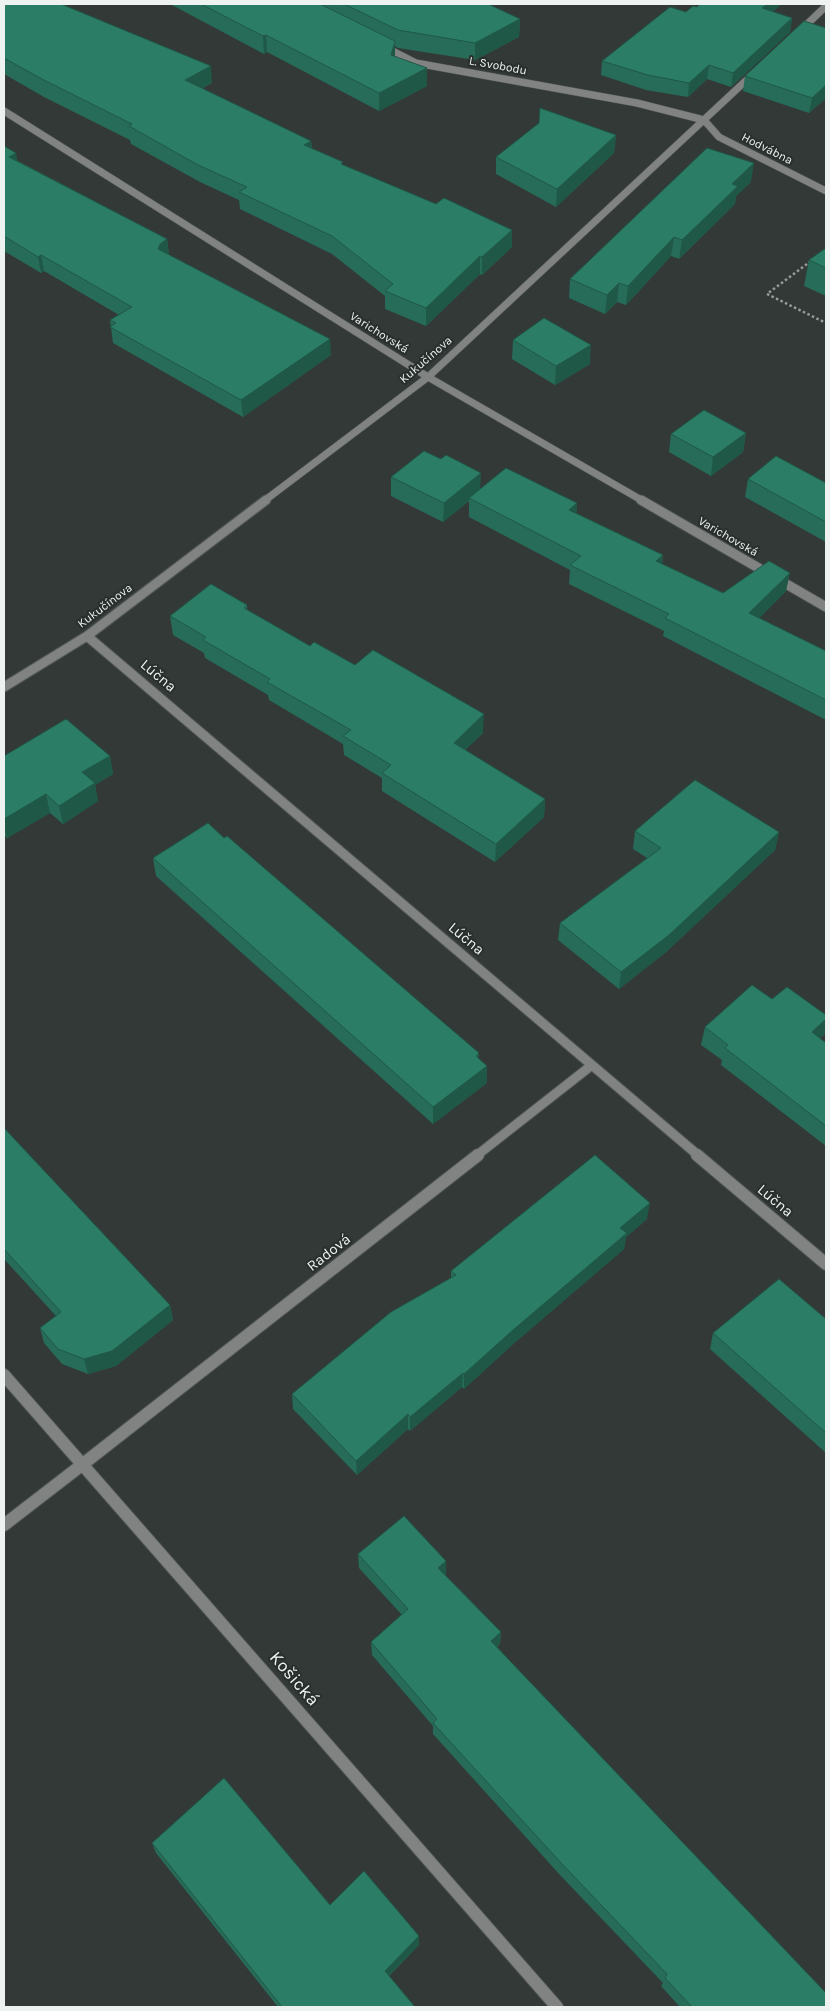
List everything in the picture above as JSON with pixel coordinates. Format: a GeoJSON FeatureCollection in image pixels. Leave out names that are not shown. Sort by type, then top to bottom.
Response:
{"type":"FeatureCollection","features":[{"type":"Feature","properties":{"kind":"street"},"geometry":{"type":"LineString","coordinates":[[790,39],[826,6]]}},
{"type":"Feature","properties":{"kind":"street","name":"L. Svobodu"},"geometry":{"type":"LineString","coordinates":[[374,42],[416,63],[637,102],[704,120]]}},
{"type":"Feature","properties":{"kind":"street","name":"Kukučínova"},"geometry":{"type":"LineString","coordinates":[[4,687],[87,636],[428,377],[762,66]]}},
{"type":"Feature","properties":{"kind":"street","name":"Varichovská"},"geometry":{"type":"LineString","coordinates":[[4,111],[428,377],[826,607]]}},
{"type":"Feature","properties":{"kind":"street","name":"Hodvábna"},"geometry":{"type":"LineString","coordinates":[[704,120],[719,137],[826,191]]}},
{"type":"Feature","properties":{"kind":"street","name":"Lúčna"},"geometry":{"type":"LineString","coordinates":[[87,636],[826,1264]]}},
{"type":"Feature","properties":{"kind":"street","name":"Radová"},"geometry":{"type":"LineString","coordinates":[[4,1525],[592,1065]]}},
{"type":"Feature","properties":{"kind":"street","name":"Košická"},"geometry":{"type":"LineString","coordinates":[[4,1375],[558,2007]]}},
{"type":"Feature","properties":{"kind":"path"},"geometry":{"type":"LineString","coordinates":[[817,256],[767,294],[826,323]]}},
{"type":"Feature","properties":{"kind":"building"},"geometry":{"type":"Polygon","coordinates":[[[4,4],[61,4],[211,66],[185,80],[311,141],[304,145],[343,162],[341,164],[436,204],[444,198],[512,230],[482,257],[480,256],[426,308],[385,291],[393,284],[332,236],[239,192],[247,187],[198,165],[129,126],[132,124],[4,58],[4,4]]]}},
{"type":"Feature","properties":{"kind":"building"},"geometry":{"type":"Polygon","coordinates":[[[201,4],[320,4],[395,41],[391,55],[427,68],[379,93],[201,4]]]}},
{"type":"Feature","properties":{"kind":"building"},"geometry":{"type":"Polygon","coordinates":[[[344,4],[488,4],[520,19],[475,43],[398,30],[344,4]]]}},
{"type":"Feature","properties":{"kind":"building"},"geometry":{"type":"Polygon","coordinates":[[[700,4],[768,4],[762,8],[792,18],[733,73],[709,65],[689,83],[648,75],[602,61],[670,7],[686,12],[693,6],[697,7],[700,4]]]}},
{"type":"Feature","properties":{"kind":"building"},"geometry":{"type":"Polygon","coordinates":[[[804,21],[826,28],[826,85],[812,98],[745,76],[804,21]]]}},
{"type":"Feature","properties":{"kind":"building"},"geometry":{"type":"Polygon","coordinates":[[[540,108],[616,135],[557,189],[496,157],[539,123],[540,108]]]}},
{"type":"Feature","properties":{"kind":"building"},"geometry":{"type":"Polygon","coordinates":[[[4,146],[16,153],[9,157],[167,239],[160,244],[158,249],[330,339],[241,400],[110,327],[116,323],[110,320],[132,307],[41,255],[38,257],[4,236],[4,146]]]}},
{"type":"Feature","properties":{"kind":"building"},"geometry":{"type":"Polygon","coordinates":[[[707,148],[754,163],[732,184],[738,186],[682,240],[674,237],[628,286],[619,283],[607,295],[570,279],[707,148]]]}},
{"type":"Feature","properties":{"kind":"building"},"geometry":{"type":"Polygon","coordinates":[[[826,248],[826,268],[809,260],[826,248]]]}},
{"type":"Feature","properties":{"kind":"building"},"geometry":{"type":"Polygon","coordinates":[[[544,318],[591,345],[556,366],[513,340],[544,318]]]}},
{"type":"Feature","properties":{"kind":"building"},"geometry":{"type":"Polygon","coordinates":[[[704,410],[746,433],[713,457],[671,434],[704,410]]]}},
{"type":"Feature","properties":{"kind":"building"},"geometry":{"type":"Polygon","coordinates":[[[424,451],[441,459],[446,455],[481,473],[444,503],[391,477],[424,451]]]}},
{"type":"Feature","properties":{"kind":"building"},"geometry":{"type":"Polygon","coordinates":[[[776,456],[826,483],[826,522],[748,479],[776,456]]]}},
{"type":"Feature","properties":{"kind":"building"},"geometry":{"type":"Polygon","coordinates":[[[506,468],[577,503],[569,510],[663,555],[656,561],[723,593],[769,561],[790,573],[749,613],[826,651],[826,700],[665,618],[669,614],[570,565],[581,556],[469,498],[506,468]]]}},
{"type":"Feature","properties":{"kind":"building"},"geometry":{"type":"Polygon","coordinates":[[[211,584],[247,605],[244,608],[310,646],[314,642],[355,665],[373,650],[484,714],[454,743],[545,799],[496,844],[382,773],[391,765],[343,736],[351,730],[267,682],[270,679],[203,640],[206,637],[170,616],[211,584]]]}},
{"type":"Feature","properties":{"kind":"building"},"geometry":{"type":"Polygon","coordinates":[[[66,719],[110,756],[82,772],[95,783],[59,806],[46,794],[4,819],[4,756],[66,719]]]}},
{"type":"Feature","properties":{"kind":"building"},"geometry":{"type":"Polygon","coordinates":[[[695,780],[779,832],[669,935],[621,972],[560,923],[661,848],[635,831],[695,780]]]}},
{"type":"Feature","properties":{"kind":"building"},"geometry":{"type":"Polygon","coordinates":[[[208,823],[224,838],[227,836],[479,1053],[476,1056],[487,1066],[433,1107],[153,858],[208,823]]]}},
{"type":"Feature","properties":{"kind":"building"},"geometry":{"type":"Polygon","coordinates":[[[752,985],[772,999],[787,987],[826,1015],[826,1019],[812,1032],[826,1043],[826,1126],[725,1048],[728,1045],[705,1027],[752,985]]]}},
{"type":"Feature","properties":{"kind":"building"},"geometry":{"type":"Polygon","coordinates":[[[4,1128],[170,1305],[112,1351],[84,1359],[58,1349],[40,1328],[61,1312],[4,1249],[4,1128]]]}},
{"type":"Feature","properties":{"kind":"building"},"geometry":{"type":"Polygon","coordinates":[[[595,1155],[650,1203],[620,1228],[627,1233],[464,1374],[410,1417],[408,1414],[356,1461],[292,1394],[391,1312],[456,1275],[451,1271],[595,1155]]]}},
{"type":"Feature","properties":{"kind":"building"},"geometry":{"type":"Polygon","coordinates":[[[779,1279],[826,1319],[826,1433],[713,1333],[779,1279]]]}},
{"type":"Feature","properties":{"kind":"building"},"geometry":{"type":"Polygon","coordinates":[[[404,1516],[446,1561],[438,1568],[501,1632],[491,1641],[826,1993],[826,2007],[692,2007],[665,1978],[667,1974],[563,1865],[433,1723],[437,1719],[371,1642],[408,1609],[358,1554],[404,1516]]]}},
{"type":"Feature","properties":{"kind":"building"},"geometry":{"type":"Polygon","coordinates":[[[224,1778],[330,1905],[364,1871],[419,1936],[385,1971],[415,2007],[282,2007],[152,1843],[224,1778]]]}}]}
